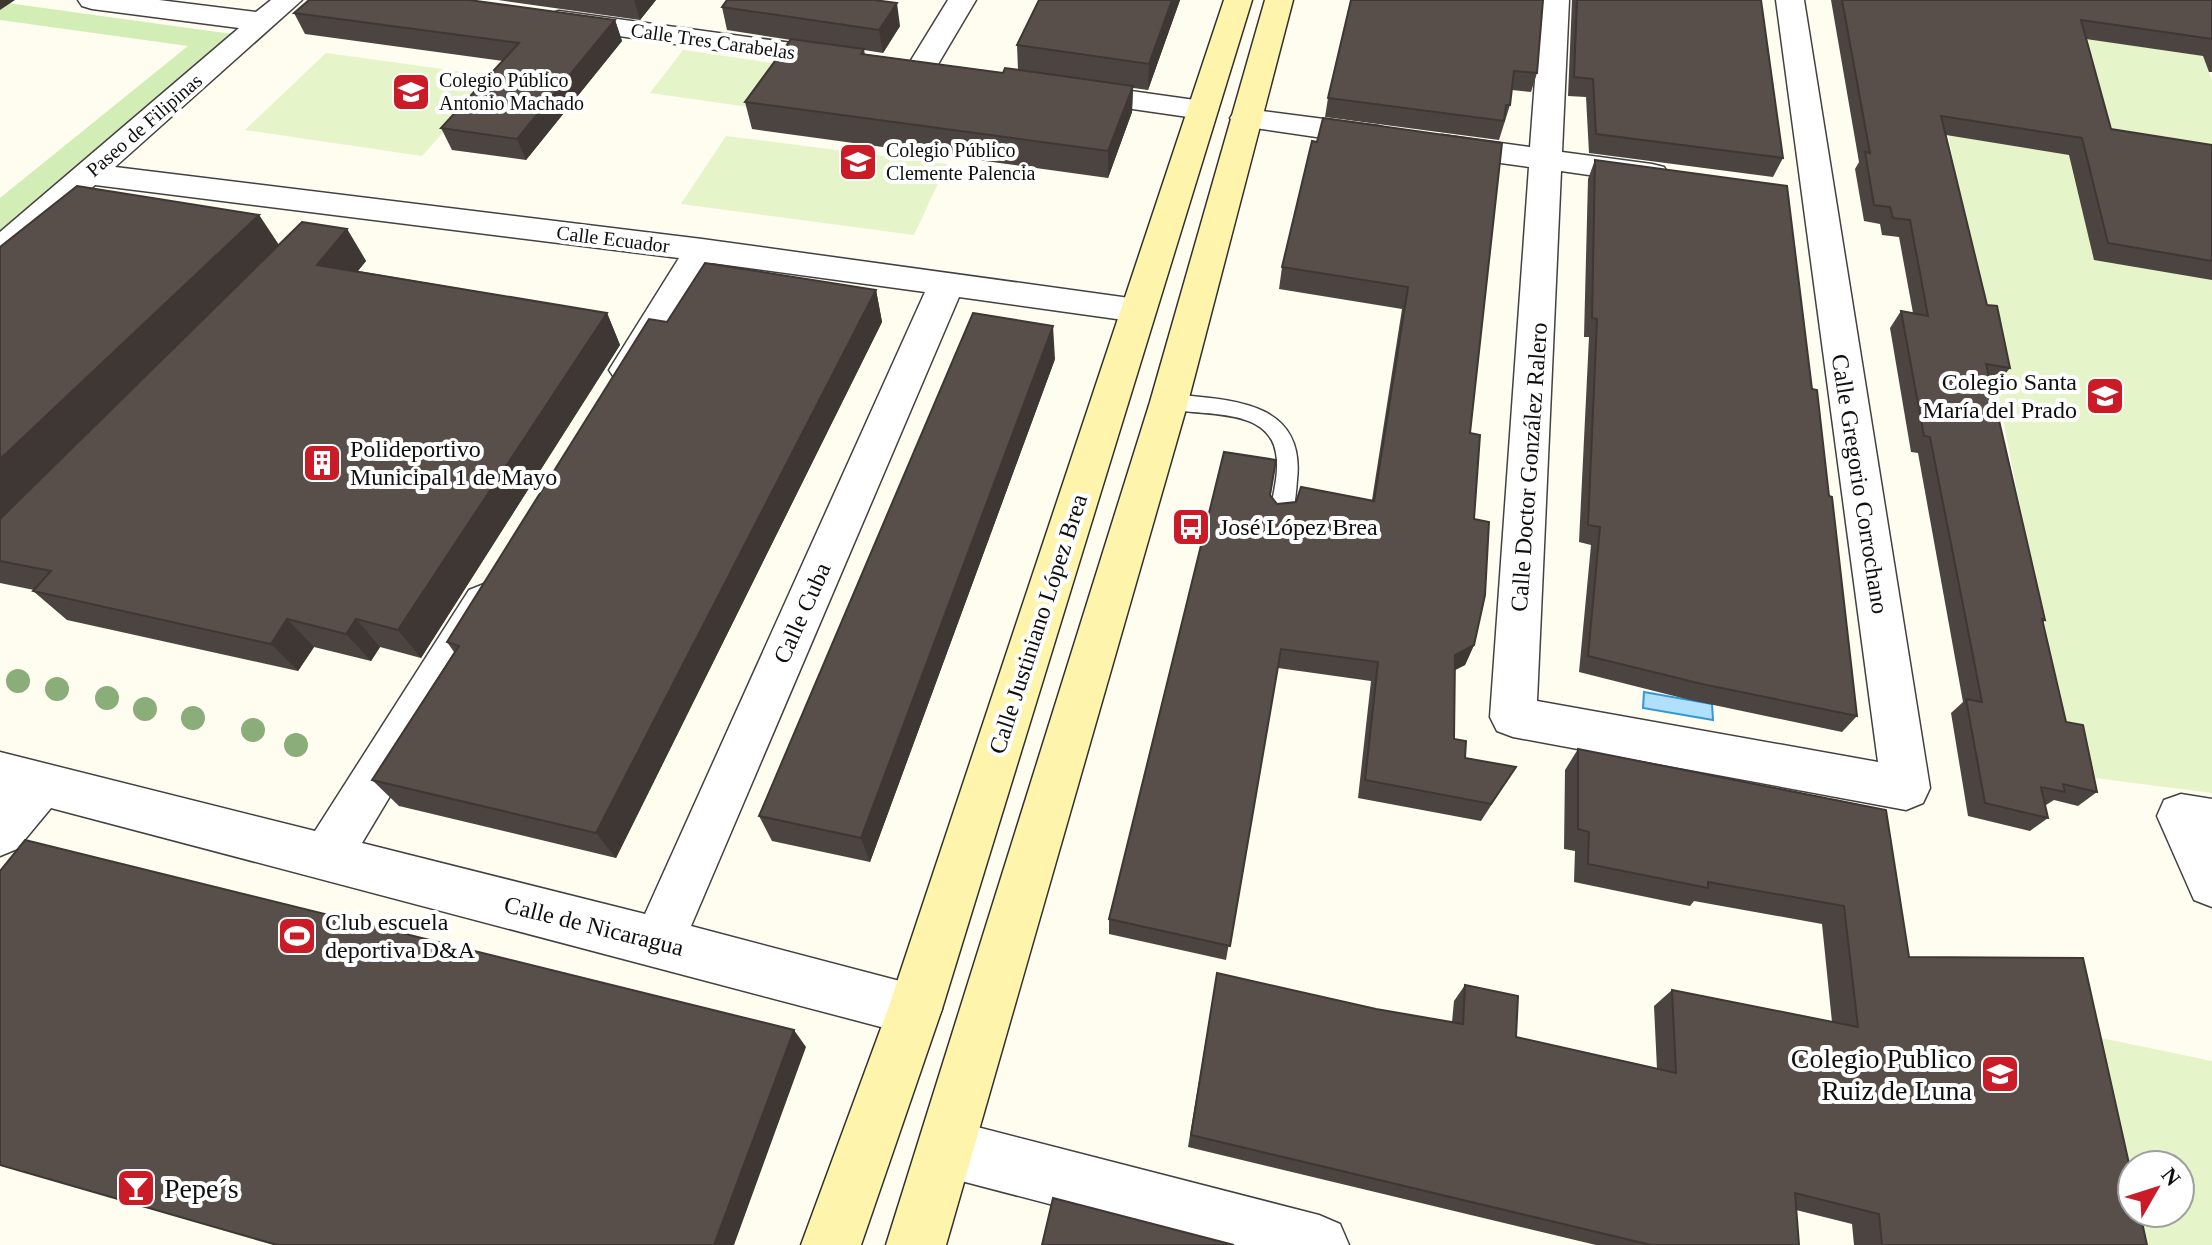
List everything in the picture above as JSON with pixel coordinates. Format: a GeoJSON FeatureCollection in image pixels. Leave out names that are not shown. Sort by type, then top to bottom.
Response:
{"type":"FeatureCollection","features":[{"type":"Feature","properties":{"kind":"street"},"geometry":{"type":"LineString","coordinates":[[92,0],[263,22]]}},
{"type":"Feature","properties":{"kind":"street","name":"Paseo de Filipinas"},"geometry":{"type":"LineString","coordinates":[[0,250],[288,0]]}},
{"type":"Feature","properties":{"kind":"street"},"geometry":{"type":"LineString","coordinates":[[920,70],[962,0]]}},
{"type":"Feature","properties":{"kind":"street","name":"Calle Justiniano López Brea"},"geometry":{"type":"LineString","coordinates":[[831,1245],[915,1009],[1238,0]]}},
{"type":"Feature","properties":{"kind":"street"},"geometry":{"type":"LineString","coordinates":[[916,1245],[1169,402],[1279,0]]}},
{"type":"Feature","properties":{"kind":"street","name":"Calle Doctor González Ralero"},"geometry":{"type":"LineString","coordinates":[[1555,0],[1513,717],[1727,755]]}},
{"type":"Feature","properties":{"kind":"street","name":"Calle Gregorio Corrochano"},"geometry":{"type":"LineString","coordinates":[[1727,755],[1906,788],[1802,195],[1790,0]]}},
{"type":"Feature","properties":{"kind":"street","name":"Calle Tres Carabelas"},"geometry":{"type":"LineString","coordinates":[[525,15],[951,75]]}},
{"type":"Feature","properties":{"kind":"street"},"geometry":{"type":"LineString","coordinates":[[1045,88],[1202,110]]}},
{"type":"Feature","properties":{"kind":"street"},"geometry":{"type":"LineString","coordinates":[[1246,118],[1682,179]]}},
{"type":"Feature","properties":{"kind":"street","name":"Calle Ecuador"},"geometry":{"type":"LineString","coordinates":[[88,174],[702,250],[1138,310]]}},
{"type":"Feature","properties":{"kind":"street"},"geometry":{"type":"LineString","coordinates":[[313,239],[346,206]]}},
{"type":"Feature","properties":{"kind":"street"},"geometry":{"type":"LineString","coordinates":[[610,398],[702,250]]}},
{"type":"Feature","properties":{"kind":"street","name":"Calle Cuba"},"geometry":{"type":"LineString","coordinates":[[658,943],[947,283]]}},
{"type":"Feature","properties":{"kind":"street"},"geometry":{"type":"LineString","coordinates":[[326,858],[502,574]]}},
{"type":"Feature","properties":{"kind":"street","name":"Calle de Nicaragua"},"geometry":{"type":"LineString","coordinates":[[0,833],[20,778],[915,1009]]}},
{"type":"Feature","properties":{"kind":"street"},"geometry":{"type":"LineString","coordinates":[[2212,821],[2181,816],[2212,883]]}},
{"type":"Feature","properties":{"kind":"street"},"geometry":{"type":"LineString","coordinates":[[946,1148],[1319,1245]]}},
{"type":"Feature","properties":{"kind":"lane"},"geometry":{"type":"LineString","coordinates":[[1169,402],[1253,415],[1278,432],[1287,453],[1281,516]]}},
{"type":"Feature","properties":{"kind":"green space"},"geometry":{"type":"Polygon","coordinates":[[[0,2],[232,34],[0,232],[0,198],[188,46],[0,20],[0,2]]]}},
{"type":"Feature","properties":{"kind":"green space"},"geometry":{"type":"Polygon","coordinates":[[[2070,36],[2203,56],[2212,80],[2212,164],[2099,145],[2070,36]]]}},
{"type":"Feature","properties":{"kind":"green space"},"geometry":{"type":"Polygon","coordinates":[[[683,50],[780,64],[749,107],[650,93],[683,50]]]}},
{"type":"Feature","properties":{"kind":"green space"},"geometry":{"type":"Polygon","coordinates":[[[326,53],[494,76],[422,156],[245,130],[326,53]]]}},
{"type":"Feature","properties":{"kind":"green space","name":"Colegio Santa María del Prado"},"geometry":{"type":"Polygon","coordinates":[[[1948,135],[2212,178],[2212,793],[2072,775],[1948,135]]]}},
{"type":"Feature","properties":{"kind":"green space"},"geometry":{"type":"Polygon","coordinates":[[[726,136],[947,164],[914,235],[681,204],[726,136]]]}},
{"type":"Feature","properties":{"kind":"green space"},"geometry":{"type":"Polygon","coordinates":[[[2072,1032],[2212,1061],[2212,1245],[2118,1245],[2072,1032]]]}},
{"type":"Feature","properties":{"kind":"water"},"geometry":{"type":"Polygon","coordinates":[[[1644,692],[1712,704],[1713,720],[1643,708],[1644,692]]]}},
{"type":"Feature","properties":{"kind":"building"},"geometry":{"type":"Polygon","coordinates":[[[309,0],[469,0],[615,20],[517,139],[441,128],[519,43],[294,13],[309,0]]]}},
{"type":"Feature","properties":{"kind":"building"},"geometry":{"type":"Polygon","coordinates":[[[727,0],[874,0],[897,3],[879,30],[722,7],[727,0]]]}},
{"type":"Feature","properties":{"kind":"building"},"geometry":{"type":"Polygon","coordinates":[[[1039,0],[1172,0],[1149,64],[1017,45],[1039,0]]]}},
{"type":"Feature","properties":{"kind":"building"},"geometry":{"type":"Polygon","coordinates":[[[1351,0],[1543,0],[1537,73],[1514,71],[1510,105],[1506,105],[1504,121],[1328,98],[1351,0]]]}},
{"type":"Feature","properties":{"kind":"building"},"geometry":{"type":"Polygon","coordinates":[[[1577,0],[1761,0],[1783,158],[1596,134],[1593,79],[1574,77],[1577,0]]]}},
{"type":"Feature","properties":{"kind":"building"},"geometry":{"type":"Polygon","coordinates":[[[1842,0],[2212,0],[2212,39],[2081,20],[2111,129],[2212,145],[2212,261],[2108,243],[2082,138],[1941,116],[1987,305],[1997,306],[2010,368],[1986,364],[2045,620],[2042,619],[2066,722],[2083,725],[2097,792],[2063,784],[2065,792],[2041,787],[2048,818],[1985,803],[1966,699],[1982,702],[1930,437],[1924,436],[1901,311],[1928,316],[1910,220],[1893,218],[1890,207],[1874,205],[1865,152],[1870,153],[1842,0]]]}},
{"type":"Feature","properties":{"kind":"building"},"geometry":{"type":"Polygon","coordinates":[[[791,39],[864,49],[861,54],[1003,73],[1005,68],[1133,86],[1108,151],[745,102],[791,39]]]}},
{"type":"Feature","properties":{"kind":"building"},"geometry":{"type":"Polygon","coordinates":[[[1323,118],[1502,143],[1470,433],[1480,435],[1474,519],[1489,522],[1485,595],[1474,645],[1455,655],[1454,739],[1466,741],[1465,758],[1516,767],[1491,804],[1365,780],[1378,662],[1281,649],[1230,946],[1109,919],[1224,452],[1276,460],[1270,495],[1277,504],[1296,502],[1301,487],[1374,501],[1408,287],[1282,267],[1312,141],[1317,142],[1323,118]]]}},
{"type":"Feature","properties":{"kind":"building"},"geometry":{"type":"Polygon","coordinates":[[[1595,160],[1787,186],[1812,389],[1817,390],[1829,496],[1832,497],[1857,716],[1702,684],[1588,656],[1600,527],[1588,525],[1597,319],[1592,318],[1595,160]]]}},
{"type":"Feature","properties":{"kind":"building"},"geometry":{"type":"Polygon","coordinates":[[[77,186],[259,215],[0,459],[0,247],[77,186]]]}},
{"type":"Feature","properties":{"kind":"building","name":"Polideportivo Municipal 1 de Mayo"},"geometry":{"type":"Polygon","coordinates":[[[302,222],[347,229],[317,265],[607,313],[398,630],[356,619],[346,634],[287,619],[271,644],[33,591],[51,571],[0,561],[0,519],[302,222]]]}},
{"type":"Feature","properties":{"kind":"building"},"geometry":{"type":"Polygon","coordinates":[[[705,263],[876,290],[596,833],[372,780],[459,646],[447,642],[649,319],[667,322],[705,263]]]}},
{"type":"Feature","properties":{"kind":"building"},"geometry":{"type":"Polygon","coordinates":[[[973,313],[1053,326],[861,838],[759,816],[973,313]]]}},
{"type":"Feature","properties":{"kind":"building"},"geometry":{"type":"Polygon","coordinates":[[[1578,749],[1886,810],[1909,957],[2083,958],[2126,1149],[2116,1149],[2116,1229],[2144,1229],[2147,1245],[1882,1245],[1879,1214],[1795,1193],[1799,1245],[1651,1245],[1191,1135],[1217,973],[1376,1009],[1463,1024],[1465,985],[1518,996],[1516,1037],[1676,1073],[1672,990],[1858,1027],[1844,906],[1708,882],[1708,888],[1588,864],[1589,832],[1578,829],[1578,749]]]}},
{"type":"Feature","properties":{"kind":"building"},"geometry":{"type":"Polygon","coordinates":[[[25,840],[794,1030],[714,1245],[277,1245],[0,1165],[0,871],[25,840]]]}},
{"type":"Feature","properties":{"kind":"building"},"geometry":{"type":"Polygon","coordinates":[[[1053,1198],[1234,1245],[1042,1245],[1053,1198]]]}},
{"type":"Feature","properties":{"kind":"place","name":"Colegio Público Antonio Machado"},"geometry":{"type":"Point","coordinates":[411,92]}},
{"type":"Feature","properties":{"kind":"place","name":"Colegio Público Clemente Palencia"},"geometry":{"type":"Point","coordinates":[858,162]}},
{"type":"Feature","properties":{"kind":"place","name":"Colegio Santa María del Prado"},"geometry":{"type":"Point","coordinates":[2105,396]}},
{"type":"Feature","properties":{"kind":"place","name":"Polideportivo Municipal 1 de Mayo"},"geometry":{"type":"Point","coordinates":[322,463]}},
{"type":"Feature","properties":{"kind":"place","name":"José López Brea"},"geometry":{"type":"Point","coordinates":[1191,527]}},
{"type":"Feature","properties":{"kind":"place","name":"Club escuela deportiva D&A"},"geometry":{"type":"Point","coordinates":[297,936]}},
{"type":"Feature","properties":{"kind":"place","name":"Colegio Publico Ruiz de Luna"},"geometry":{"type":"Point","coordinates":[2000,1074]}},
{"type":"Feature","properties":{"kind":"place","name":"Pepe´s"},"geometry":{"type":"Point","coordinates":[136,1188]}}]}
